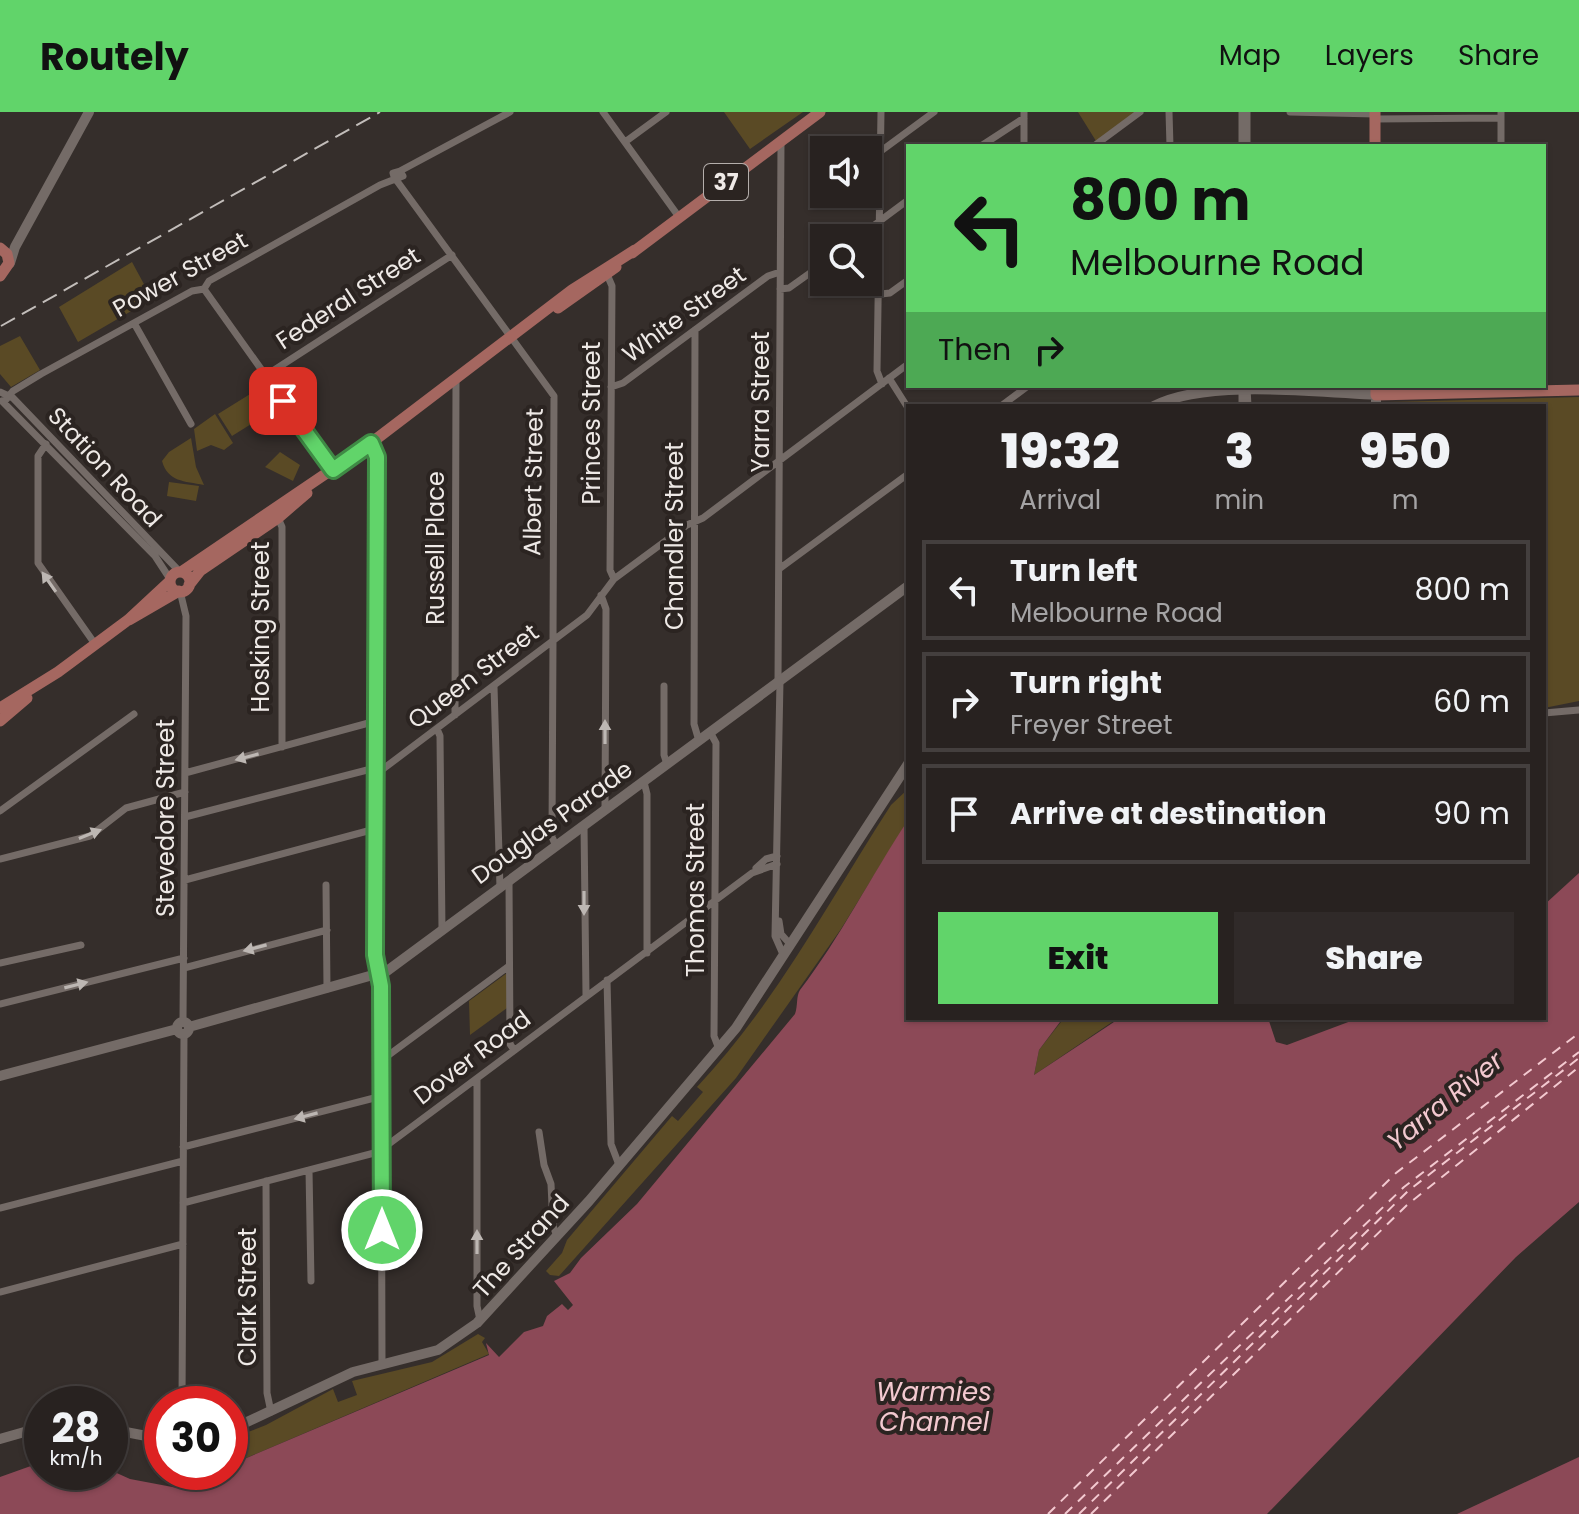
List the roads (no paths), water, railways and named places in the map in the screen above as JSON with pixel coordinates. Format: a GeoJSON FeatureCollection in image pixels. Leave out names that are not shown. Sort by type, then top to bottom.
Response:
{"type":"FeatureCollection","features":[{"type":"Feature","properties":{"kind":"main road","name":"37"},"geometry":{"type":"LineString","coordinates":[[0,721],[95,644],[128,620],[184,588],[202,569],[333,470],[820,113]]}},
{"type":"Feature","properties":{"kind":"main road"},"geometry":{"type":"LineString","coordinates":[[1375,115],[1375,144]]}},
{"type":"Feature","properties":{"kind":"main road"},"geometry":{"type":"LineString","coordinates":[[0,248],[7,254],[6,269],[0,284]]}},
{"type":"Feature","properties":{"kind":"main road"},"geometry":{"type":"LineString","coordinates":[[1376,396],[1503,388],[1579,390]]}},
{"type":"Feature","properties":{"kind":"main road","name":"37"},"geometry":{"type":"LineString","coordinates":[[128,620],[175,576],[275,514]]}},
{"type":"Feature","properties":{"kind":"main road"},"geometry":{"type":"LineString","coordinates":[[175,576],[172,587],[184,588]]}},
{"type":"Feature","properties":{"kind":"main road","name":"37"},"geometry":{"type":"LineString","coordinates":[[0,708],[58,672]]}},
{"type":"Feature","properties":{"kind":"street"},"geometry":{"type":"LineString","coordinates":[[6,269],[31,216],[89,112]]}},
{"type":"Feature","properties":{"kind":"street","name":"Power Street"},"geometry":{"type":"LineString","coordinates":[[4,399],[192,291],[204,289],[209,281],[510,112]]}},
{"type":"Feature","properties":{"kind":"street"},"geometry":{"type":"LineString","coordinates":[[603,112],[679,217]]}},
{"type":"Feature","properties":{"kind":"street"},"geometry":{"type":"LineString","coordinates":[[625,142],[666,112]]}},
{"type":"Feature","properties":{"kind":"street"},"geometry":{"type":"LineString","coordinates":[[881,112],[881,136]]}},
{"type":"Feature","properties":{"kind":"street"},"geometry":{"type":"LineString","coordinates":[[882,150],[934,112]]}},
{"type":"Feature","properties":{"kind":"street"},"geometry":{"type":"LineString","coordinates":[[1097,144],[1140,112]]}},
{"type":"Feature","properties":{"kind":"street"},"geometry":{"type":"LineString","coordinates":[[1169,112],[1170,144]]}},
{"type":"Feature","properties":{"kind":"street"},"geometry":{"type":"LineString","coordinates":[[1244,112],[1244,144]]}},
{"type":"Feature","properties":{"kind":"street"},"geometry":{"type":"LineString","coordinates":[[1290,112],[1501,115],[1501,144]]}},
{"type":"Feature","properties":{"kind":"street"},"geometry":{"type":"LineString","coordinates":[[984,144],[1025,114]]}},
{"type":"Feature","properties":{"kind":"street"},"geometry":{"type":"LineString","coordinates":[[1024,144],[1025,114]]}},
{"type":"Feature","properties":{"kind":"street","name":"Yarra Street"},"geometry":{"type":"LineString","coordinates":[[781,143],[779,662],[782,679]]}},
{"type":"Feature","properties":{"kind":"street","name":"Albert Street"},"geometry":{"type":"LineString","coordinates":[[398,177],[554,396],[552,837],[556,846]]}},
{"type":"Feature","properties":{"kind":"street"},"geometry":{"type":"LineString","coordinates":[[876,224],[906,201]]}},
{"type":"Feature","properties":{"kind":"street"},"geometry":{"type":"LineString","coordinates":[[881,208],[881,224]]}},
{"type":"Feature","properties":{"kind":"street"},"geometry":{"type":"LineString","coordinates":[[0,248],[31,216]]}},
{"type":"Feature","properties":{"kind":"street","name":"Federal Street"},"geometry":{"type":"LineString","coordinates":[[265,376],[452,255]]}},
{"type":"Feature","properties":{"kind":"street","name":"Princes Street"},"geometry":{"type":"LineString","coordinates":[[606,271],[612,286],[610,571],[614,579]]}},
{"type":"Feature","properties":{"kind":"street","name":"White Street"},"geometry":{"type":"LineString","coordinates":[[611,387],[623,383],[768,276],[780,272]]}},
{"type":"Feature","properties":{"kind":"street"},"geometry":{"type":"LineString","coordinates":[[780,289],[789,288],[810,273]]}},
{"type":"Feature","properties":{"kind":"street"},"geometry":{"type":"LineString","coordinates":[[882,294],[888,294],[906,281]]}},
{"type":"Feature","properties":{"kind":"street"},"geometry":{"type":"LineString","coordinates":[[204,289],[333,470]]}},
{"type":"Feature","properties":{"kind":"street"},"geometry":{"type":"LineString","coordinates":[[881,296],[880,357],[886,380],[905,405]]}},
{"type":"Feature","properties":{"kind":"street"},"geometry":{"type":"LineString","coordinates":[[134,323],[191,424]]}},
{"type":"Feature","properties":{"kind":"street","name":"Chandler Street"},"geometry":{"type":"LineString","coordinates":[[695,330],[694,727],[699,741]]}},
{"type":"Feature","properties":{"kind":"street"},"geometry":{"type":"LineString","coordinates":[[593,611],[614,579],[906,365]]}},
{"type":"Feature","properties":{"kind":"street","name":"Russell Place"},"geometry":{"type":"LineString","coordinates":[[455,715],[456,380]]}},
{"type":"Feature","properties":{"kind":"street"},"geometry":{"type":"LineString","coordinates":[[1004,404],[1025,388]]}},
{"type":"Feature","properties":{"kind":"street"},"geometry":{"type":"LineString","coordinates":[[1172,392],[1245,389],[1376,396]]}},
{"type":"Feature","properties":{"kind":"street","name":"Station Road"},"geometry":{"type":"LineString","coordinates":[[0,392],[175,576]]}},
{"type":"Feature","properties":{"kind":"street"},"geometry":{"type":"LineString","coordinates":[[48,442],[38,456],[38,563],[95,644]]}},
{"type":"Feature","properties":{"kind":"street"},"geometry":{"type":"LineString","coordinates":[[371,443],[377,457],[375,955],[380,975],[382,1060],[382,1363]]}},
{"type":"Feature","properties":{"kind":"street"},"geometry":{"type":"LineString","coordinates":[[779,569],[906,475]]}},
{"type":"Feature","properties":{"kind":"street","name":"Hosking Street"},"geometry":{"type":"LineString","coordinates":[[275,514],[282,527],[282,747]]}},
{"type":"Feature","properties":{"kind":"street","name":"Douglas Parade"},"geometry":{"type":"LineString","coordinates":[[2,1074],[380,975],[906,587]]}},
{"type":"Feature","properties":{"kind":"street","name":"Stevedore Street"},"geometry":{"type":"LineString","coordinates":[[182,1386],[184,588]]}},
{"type":"Feature","properties":{"kind":"street"},"geometry":{"type":"LineString","coordinates":[[601,595],[605,618],[605,810]]}},
{"type":"Feature","properties":{"kind":"street"},"geometry":{"type":"LineString","coordinates":[[593,611],[601,610],[605,618]]}},
{"type":"Feature","properties":{"kind":"street","name":"Queen Street"},"geometry":{"type":"LineString","coordinates":[[185,817],[383,769],[593,611]]}},
{"type":"Feature","properties":{"kind":"street"},"geometry":{"type":"LineString","coordinates":[[782,679],[778,707],[778,915],[775,939],[787,948]]}},
{"type":"Feature","properties":{"kind":"street"},"geometry":{"type":"LineString","coordinates":[[494,686],[509,966],[510,1044],[514,1050]]}},
{"type":"Feature","properties":{"kind":"street"},"geometry":{"type":"LineString","coordinates":[[664,686],[664,755],[667,764]]}},
{"type":"Feature","properties":{"kind":"street"},"geometry":{"type":"LineString","coordinates":[[768,690],[776,697],[778,707]]}},
{"type":"Feature","properties":{"kind":"street"},"geometry":{"type":"LineString","coordinates":[[1546,713],[1579,710]]}},
{"type":"Feature","properties":{"kind":"street"},"geometry":{"type":"LineString","coordinates":[[0,811],[134,714]]}},
{"type":"Feature","properties":{"kind":"street"},"geometry":{"type":"LineString","coordinates":[[185,773],[376,721]]}},
{"type":"Feature","properties":{"kind":"street"},"geometry":{"type":"LineString","coordinates":[[437,729],[440,736],[442,930]]}},
{"type":"Feature","properties":{"kind":"street","name":"Thomas Street"},"geometry":{"type":"LineString","coordinates":[[710,732],[716,742],[714,1036],[719,1049]]}},
{"type":"Feature","properties":{"kind":"street","name":"The Strand"},"geometry":{"type":"LineString","coordinates":[[248,1422],[324,1383],[382,1363],[438,1350],[480,1320],[719,1049],[765,985],[906,767]]}},
{"type":"Feature","properties":{"kind":"street"},"geometry":{"type":"LineString","coordinates":[[644,782],[647,791],[647,953]]}},
{"type":"Feature","properties":{"kind":"street"},"geometry":{"type":"LineString","coordinates":[[0,859],[90,836],[126,808],[185,792]]}},
{"type":"Feature","properties":{"kind":"street"},"geometry":{"type":"LineString","coordinates":[[584,825],[586,995]]}},
{"type":"Feature","properties":{"kind":"street"},"geometry":{"type":"LineString","coordinates":[[185,880],[375,829]]}},
{"type":"Feature","properties":{"kind":"street","name":"Dover Road"},"geometry":{"type":"LineString","coordinates":[[183,1203],[382,1150],[586,995],[647,953],[766,859],[777,860]]}},
{"type":"Feature","properties":{"kind":"street"},"geometry":{"type":"LineString","coordinates":[[326,885],[327,989]]}},
{"type":"Feature","properties":{"kind":"street"},"geometry":{"type":"LineString","coordinates":[[184,968],[327,930]]}},
{"type":"Feature","properties":{"kind":"street"},"geometry":{"type":"LineString","coordinates":[[0,963],[81,945]]}},
{"type":"Feature","properties":{"kind":"street"},"geometry":{"type":"LineString","coordinates":[[0,1004],[184,958]]}},
{"type":"Feature","properties":{"kind":"street"},"geometry":{"type":"LineString","coordinates":[[382,1060],[509,966]]}},
{"type":"Feature","properties":{"kind":"street"},"geometry":{"type":"LineString","coordinates":[[607,980],[611,1144],[619,1165]]}},
{"type":"Feature","properties":{"kind":"street"},"geometry":{"type":"LineString","coordinates":[[477,1079],[477,1308],[480,1320]]}},
{"type":"Feature","properties":{"kind":"street"},"geometry":{"type":"LineString","coordinates":[[183,1147],[382,1096]]}},
{"type":"Feature","properties":{"kind":"street"},"geometry":{"type":"LineString","coordinates":[[539,1132],[544,1166],[551,1181],[553,1224],[557,1236]]}},
{"type":"Feature","properties":{"kind":"street"},"geometry":{"type":"LineString","coordinates":[[0,1208],[183,1161]]}},
{"type":"Feature","properties":{"kind":"street"},"geometry":{"type":"LineString","coordinates":[[309,1170],[311,1281]]}},
{"type":"Feature","properties":{"kind":"street","name":"Clark Street"},"geometry":{"type":"LineString","coordinates":[[266,1181],[267,1393],[271,1412]]}},
{"type":"Feature","properties":{"kind":"street"},"geometry":{"type":"LineString","coordinates":[[0,1292],[183,1244]]}},
{"type":"Feature","properties":{"kind":"street"},"geometry":{"type":"LineString","coordinates":[[0,1432],[24,1429]]}},
{"type":"Feature","properties":{"kind":"street"},"geometry":{"type":"LineString","coordinates":[[0,1439],[24,1432]]}},
{"type":"Feature","properties":{"kind":"water"},"geometry":{"type":"Polygon","coordinates":[[[906,823],[906,1020],[1062,1020],[1039,1050],[1034,1075],[1117,1020],[1269,1020],[1276,1042],[1287,1045],[1354,1020],[1546,1020],[1546,903],[1579,873],[1579,1202],[1516,1257],[1267,1514],[0,1514],[0,1477],[24,1468],[24,1490],[128,1490],[128,1478],[144,1482],[144,1490],[248,1490],[248,1457],[489,1355],[486,1343],[499,1357],[524,1332],[543,1326],[547,1316],[562,1304],[568,1310],[573,1305],[554,1281],[570,1273],[581,1258],[637,1204],[795,1014],[800,990],[829,949],[906,823]]]}},
{"type":"Feature","properties":{"kind":"water"},"geometry":{"type":"Polygon","coordinates":[[[1579,1457],[1579,1514],[1457,1514],[1579,1457]]]}},
{"type":"Feature","properties":{"kind":"railway"},"geometry":{"type":"LineString","coordinates":[[1,326],[380,112]]}},
{"type":"Feature","properties":{"kind":"water label","name":"Yarra River"},"geometry":{"type":"Point","coordinates":[1445,1101]}},
{"type":"Feature","properties":{"kind":"water label","name":"Warmies Channel"},"geometry":{"type":"Point","coordinates":[934,1407]}}]}
